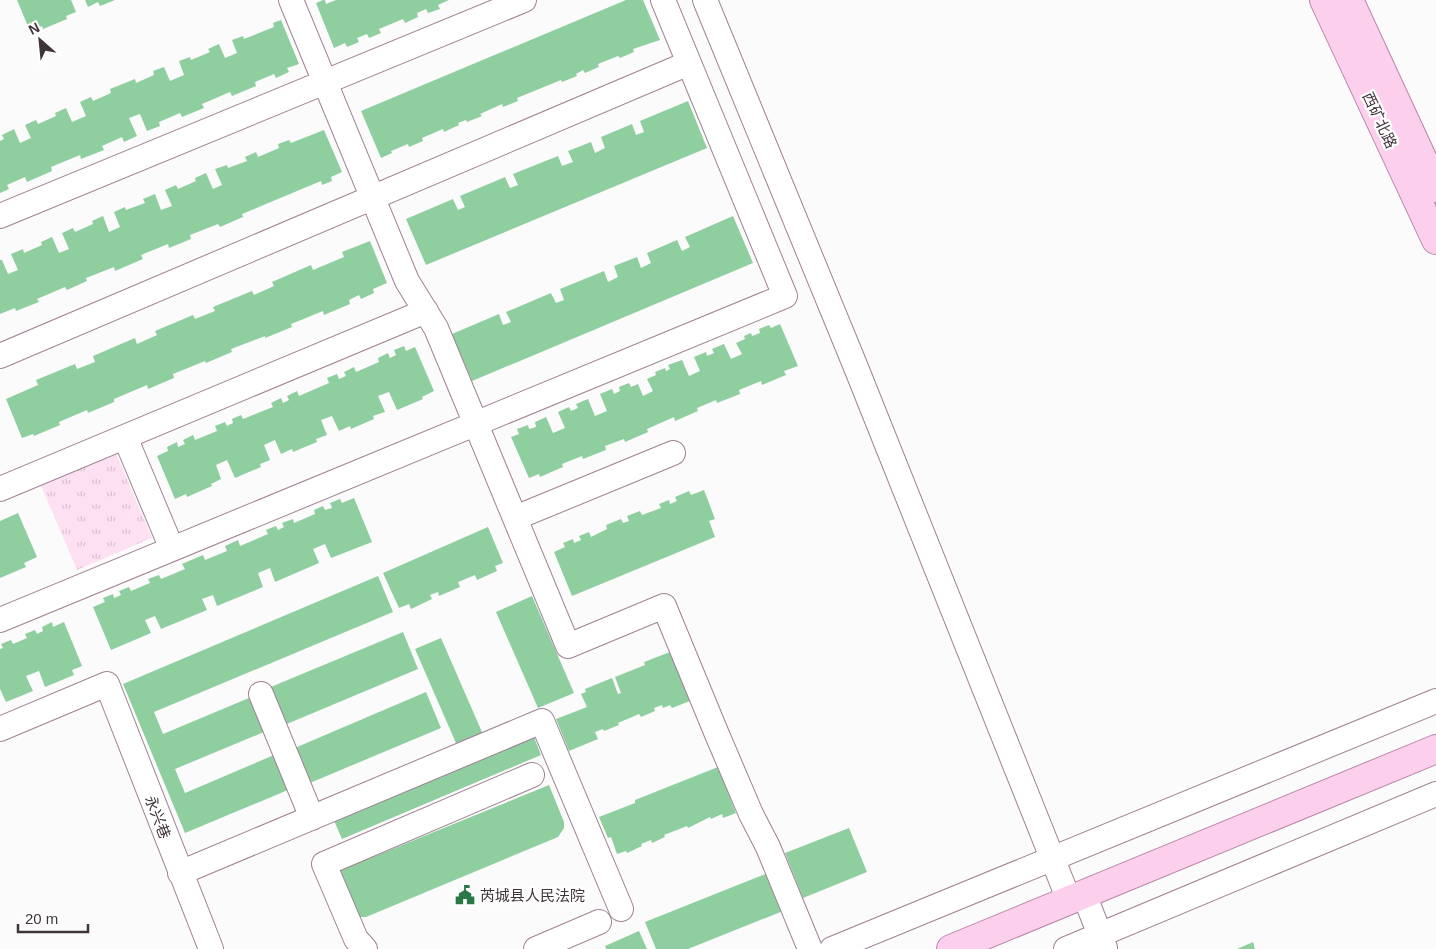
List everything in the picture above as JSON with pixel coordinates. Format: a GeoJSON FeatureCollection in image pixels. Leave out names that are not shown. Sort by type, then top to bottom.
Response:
{"type":"FeatureCollection","features":[{"type":"Feature","properties":{"kind":"main road","name":"西矿北路"},"geometry":{"type":"LineString","coordinates":[[1324,0],[1436,240]]}},
{"type":"Feature","properties":{"kind":"main road","name":"西矿北路"},"geometry":{"type":"LineString","coordinates":[[1349,0],[1436,188]]}},
{"type":"Feature","properties":{"kind":"main road"},"geometry":{"type":"LineString","coordinates":[[951,949],[1436,749]]}},
{"type":"Feature","properties":{"kind":"street"},"geometry":{"type":"LineString","coordinates":[[291,0],[408,282],[436,328],[568,646],[664,606],[810,949]]}},
{"type":"Feature","properties":{"kind":"street"},"geometry":{"type":"LineString","coordinates":[[0,216],[524,0]]}},
{"type":"Feature","properties":{"kind":"street"},"geometry":{"type":"LineString","coordinates":[[0,620],[785,296],[663,0]]}},
{"type":"Feature","properties":{"kind":"street"},"geometry":{"type":"LineString","coordinates":[[705,0],[855,365],[1053,858],[1103,942]]}},
{"type":"Feature","properties":{"kind":"street"},"geometry":{"type":"LineString","coordinates":[[0,356],[689,63]]}},
{"type":"Feature","properties":{"kind":"street"},"geometry":{"type":"LineString","coordinates":[[0,489],[426,311]]}},
{"type":"Feature","properties":{"kind":"street"},"geometry":{"type":"LineString","coordinates":[[124,437],[172,550]]}},
{"type":"Feature","properties":{"kind":"street"},"geometry":{"type":"LineString","coordinates":[[515,518],[673,453]]}},
{"type":"Feature","properties":{"kind":"street","name":"永兴巷"},"geometry":{"type":"LineString","coordinates":[[0,729],[107,684],[211,949]]}},
{"type":"Feature","properties":{"kind":"street"},"geometry":{"type":"LineString","coordinates":[[261,694],[312,818]]}},
{"type":"Feature","properties":{"kind":"street"},"geometry":{"type":"LineString","coordinates":[[832,949],[1436,701]]}},
{"type":"Feature","properties":{"kind":"street"},"geometry":{"type":"LineString","coordinates":[[180,873],[542,721],[621,909]]}},
{"type":"Feature","properties":{"kind":"street"},"geometry":{"type":"LineString","coordinates":[[366,949],[356,939],[324,864],[532,775]]}},
{"type":"Feature","properties":{"kind":"street"},"geometry":{"type":"LineString","coordinates":[[1066,949],[1103,942],[1436,794]]}},
{"type":"Feature","properties":{"kind":"street"},"geometry":{"type":"LineString","coordinates":[[536,949],[599,922]]}},
{"type":"Feature","properties":{"kind":"green space"},"geometry":{"type":"Polygon","coordinates":[[[115,451],[152,538],[77,570],[40,483],[115,451]]]}},
{"type":"Feature","properties":{"kind":"building"},"geometry":{"type":"Polygon","coordinates":[[[17,0],[71,0],[76,12],[66,16],[67,19],[43,29],[42,26],[30,31],[17,0]]]}},
{"type":"Feature","properties":{"kind":"building"},"geometry":{"type":"Polygon","coordinates":[[[85,0],[115,0],[100,6],[98,2],[88,7],[85,0]]]}},
{"type":"Feature","properties":{"kind":"building"},"geometry":{"type":"Polygon","coordinates":[[[325,0],[326,4],[336,0],[449,0],[438,5],[440,9],[428,13],[426,9],[417,13],[418,17],[405,23],[403,19],[379,29],[381,33],[369,38],[367,34],[357,38],[359,42],[347,47],[345,43],[334,48],[316,3],[325,0]]]}},
{"type":"Feature","properties":{"kind":"building"},"geometry":{"type":"Polygon","coordinates":[[[626,0],[643,0],[660,40],[633,49],[634,52],[620,58],[618,56],[598,64],[599,67],[585,73],[583,70],[576,74],[577,76],[562,82],[561,80],[517,98],[518,101],[503,107],[502,104],[480,114],[482,116],[467,122],[466,120],[458,123],[459,125],[444,132],[443,129],[422,138],[423,141],[409,147],[408,144],[391,151],[392,153],[381,158],[361,111],[626,0]]]}},
{"type":"Feature","properties":{"kind":"building"},"geometry":{"type":"Polygon","coordinates":[[[281,20],[299,64],[287,68],[289,72],[276,78],[274,74],[255,82],[256,86],[232,96],[230,92],[202,104],[204,108],[182,117],[180,113],[159,122],[160,126],[147,131],[140,114],[129,118],[137,136],[124,142],[122,137],[102,146],[104,150],[81,159],[80,155],[51,167],[52,171],[27,182],[25,177],[7,185],[9,189],[0,193],[0,141],[4,139],[2,135],[14,129],[20,143],[31,138],[25,125],[36,120],[38,124],[56,116],[55,113],[66,108],[72,122],[86,116],[80,102],[91,97],[93,101],[111,93],[110,89],[135,79],[136,83],[154,75],[153,71],[164,67],[170,81],[184,75],[179,61],[190,57],[191,60],[210,52],[208,49],[219,44],[225,58],[237,53],[232,40],[243,36],[244,39],[274,27],[273,23],[281,20]]]}},
{"type":"Feature","properties":{"kind":"building"},"geometry":{"type":"Polygon","coordinates":[[[688,101],[707,148],[426,265],[406,219],[453,199],[458,210],[465,207],[460,196],[505,177],[510,188],[518,185],[513,174],[558,156],[562,166],[573,162],[568,151],[591,142],[595,153],[605,148],[601,137],[632,124],[636,135],[644,132],[640,121],[688,101]]]}},
{"type":"Feature","properties":{"kind":"building"},"geometry":{"type":"Polygon","coordinates":[[[324,130],[342,172],[331,177],[332,181],[322,185],[321,181],[242,214],[243,217],[220,227],[218,224],[190,235],[191,239],[169,248],[168,244],[141,255],[143,259],[115,271],[114,267],[86,278],[87,281],[67,290],[65,287],[37,299],[39,302],[16,311],[15,308],[0,314],[0,260],[2,260],[8,274],[18,270],[11,254],[23,249],[24,253],[42,245],[41,242],[52,237],[59,253],[69,249],[62,233],[73,228],[75,232],[93,224],[92,221],[103,216],[109,232],[120,227],[114,212],[125,207],[126,210],[145,203],[143,199],[155,194],[161,210],[172,206],[165,190],[176,185],[178,189],[196,181],[195,178],[206,173],[213,189],[222,185],[215,169],[227,165],[228,168],[247,161],[245,157],[256,152],[258,157],[279,148],[278,144],[289,140],[291,143],[324,130]]]}},
{"type":"Feature","properties":{"kind":"building"},"geometry":{"type":"Polygon","coordinates":[[[733,216],[753,263],[472,381],[452,334],[499,314],[503,325],[511,322],[506,312],[551,293],[556,303],[564,300],[560,289],[604,271],[608,282],[618,277],[614,266],[637,257],[641,268],[651,263],[647,253],[677,240],[682,251],[690,247],[685,237],[733,216]]]}},
{"type":"Feature","properties":{"kind":"building"},"geometry":{"type":"Polygon","coordinates":[[[370,241],[387,283],[373,289],[374,293],[361,299],[359,295],[349,300],[350,304],[324,315],[323,311],[291,324],[292,327],[231,349],[232,352],[173,374],[174,378],[148,389],[147,385],[114,399],[114,402],[88,413],[87,410],[59,422],[60,425],[34,436],[33,434],[22,438],[6,399],[38,385],[36,380],[75,364],[77,369],[95,362],[93,356],[135,338],[137,344],[157,335],[155,331],[193,315],[195,319],[215,311],[213,307],[252,291],[254,295],[274,286],[272,282],[311,265],[313,270],[344,257],[342,252],[370,241]]]}},
{"type":"Feature","properties":{"kind":"building"},"geometry":{"type":"Polygon","coordinates":[[[780,324],[798,366],[784,371],[786,375],[762,385],[761,381],[739,390],[740,394],[717,403],[716,400],[697,408],[698,411],[675,421],[674,417],[647,429],[648,432],[625,442],[624,439],[605,446],[606,450],[583,459],[582,456],[562,464],[563,467],[540,477],[539,474],[529,478],[511,437],[519,434],[517,429],[528,425],[529,429],[536,427],[535,422],[546,417],[553,433],[565,428],[558,412],[569,407],[571,411],[578,408],[576,404],[588,399],[595,416],[607,411],[600,394],[612,389],[614,394],[620,391],[619,387],[629,383],[631,387],[638,384],[643,396],[653,391],[647,379],[656,375],[655,372],[665,368],[666,371],[670,369],[668,365],[682,360],[689,376],[700,371],[694,357],[706,352],[707,356],[714,353],[712,349],[724,344],[731,359],[742,354],[736,343],[745,339],[744,336],[751,333],[752,336],[760,333],[759,329],[769,325],[771,328],[780,324]]]}},
{"type":"Feature","properties":{"kind":"building"},"geometry":{"type":"Polygon","coordinates":[[[404,346],[406,351],[415,347],[434,391],[422,397],[423,399],[397,410],[389,392],[378,396],[385,412],[373,416],[374,419],[351,429],[350,426],[339,431],[332,416],[321,420],[327,435],[316,439],[317,442],[293,452],[292,449],[281,454],[275,440],[264,445],[270,460],[260,464],[261,467],[235,478],[227,460],[216,465],[221,479],[211,484],[212,486],[187,497],[186,494],[175,499],[157,456],[168,451],[167,447],[177,442],[178,447],[185,444],[183,440],[193,435],[195,440],[217,431],[215,426],[225,422],[227,426],[233,423],[232,419],[241,415],[243,419],[273,407],[271,403],[281,398],[283,403],[289,400],[287,396],[297,391],[299,396],[329,383],[327,378],[337,374],[339,379],[346,376],[344,372],[354,367],[356,372],[379,362],[378,358],[388,353],[390,358],[396,355],[394,350],[404,346]]]}},
{"type":"Feature","properties":{"kind":"building"},"geometry":{"type":"Polygon","coordinates":[[[704,490],[715,519],[709,521],[715,537],[572,596],[554,552],[565,547],[563,543],[573,539],[574,543],[581,540],[579,536],[589,532],[591,537],[607,529],[606,525],[621,519],[623,523],[629,521],[627,516],[640,511],[642,515],[661,508],[659,504],[669,500],[670,504],[677,501],[675,497],[689,491],[691,495],[704,490]]]}},
{"type":"Feature","properties":{"kind":"building"},"geometry":{"type":"Polygon","coordinates":[[[354,498],[372,542],[331,558],[325,544],[313,549],[319,563],[275,582],[270,568],[258,573],[263,587],[217,606],[213,595],[202,599],[207,610],[161,629],[155,616],[145,620],[151,633],[111,650],[93,607],[105,602],[103,598],[113,594],[114,598],[121,595],[119,591],[129,587],[131,591],[150,583],[148,579],[159,575],[161,579],[185,569],[182,564],[203,555],[205,560],[227,551],[225,546],[238,540],[240,546],[268,534],[266,530],[276,526],[278,530],[284,527],[282,523],[293,519],[294,523],[315,514],[314,510],[323,506],[325,510],[332,508],[330,503],[340,499],[342,503],[354,498]]]}},
{"type":"Feature","properties":{"kind":"building"},"geometry":{"type":"Polygon","coordinates":[[[18,513],[37,557],[24,563],[26,567],[0,578],[0,521],[18,513]]]}},
{"type":"Feature","properties":{"kind":"building"},"geometry":{"type":"Polygon","coordinates":[[[488,527],[503,563],[495,566],[497,571],[477,580],[475,575],[458,582],[460,587],[439,596],[438,592],[430,595],[432,599],[411,609],[409,604],[399,608],[383,573],[488,527]]]}},
{"type":"Feature","properties":{"kind":"building"},"geometry":{"type":"Polygon","coordinates":[[[378,576],[393,612],[154,712],[163,734],[249,698],[264,732],[175,769],[185,793],[274,755],[288,790],[185,833],[123,684],[378,576]]]}},
{"type":"Feature","properties":{"kind":"building"},"geometry":{"type":"Polygon","coordinates":[[[532,596],[574,693],[538,708],[496,612],[532,596]]]}},
{"type":"Feature","properties":{"kind":"building"},"geometry":{"type":"Polygon","coordinates":[[[52,622],[53,627],[64,622],[82,666],[72,670],[74,675],[45,687],[39,671],[26,676],[33,691],[6,702],[0,689],[0,649],[3,648],[1,644],[11,640],[13,644],[27,638],[25,634],[35,630],[37,634],[43,631],[42,627],[52,622]]]}},
{"type":"Feature","properties":{"kind":"building"},"geometry":{"type":"Polygon","coordinates":[[[403,632],[418,669],[282,726],[266,689],[403,632]]]}},
{"type":"Feature","properties":{"kind":"building"},"geometry":{"type":"Polygon","coordinates":[[[441,638],[485,739],[459,750],[415,649],[441,638]]]}},
{"type":"Feature","properties":{"kind":"building"},"geometry":{"type":"Polygon","coordinates":[[[670,652],[690,701],[672,708],[670,705],[663,708],[662,705],[654,708],[655,711],[641,717],[639,714],[618,723],[619,725],[604,731],[603,729],[595,732],[598,739],[569,751],[556,719],[587,707],[581,694],[586,692],[585,689],[612,678],[618,694],[621,693],[615,677],[645,665],[644,662],[670,652]]]}},
{"type":"Feature","properties":{"kind":"building"},"geometry":{"type":"Polygon","coordinates":[[[426,692],[441,728],[305,785],[290,750],[426,692]]]}},
{"type":"Feature","properties":{"kind":"building"},"geometry":{"type":"Polygon","coordinates":[[[532,732],[541,755],[342,839],[332,816],[532,732]]]}},
{"type":"Feature","properties":{"kind":"building"},"geometry":{"type":"Polygon","coordinates":[[[718,767],[736,813],[723,818],[722,814],[711,819],[710,817],[688,828],[687,826],[664,835],[665,837],[652,843],[651,840],[641,844],[642,846],[627,853],[626,851],[617,854],[611,837],[608,838],[599,817],[635,803],[635,800],[718,767]]]}},
{"type":"Feature","properties":{"kind":"building"},"geometry":{"type":"Polygon","coordinates":[[[549,785],[564,822],[564,828],[558,837],[366,917],[359,917],[336,872],[549,785]]]}},
{"type":"Feature","properties":{"kind":"building"},"geometry":{"type":"Polygon","coordinates":[[[849,828],[867,872],[803,898],[785,853],[849,828]]]}},
{"type":"Feature","properties":{"kind":"building"},"geometry":{"type":"Polygon","coordinates":[[[768,873],[783,911],[688,949],[656,949],[645,922],[768,873]]]}},
{"type":"Feature","properties":{"kind":"building"},"geometry":{"type":"Polygon","coordinates":[[[639,931],[647,949],[606,949],[605,946],[639,931]]]}},
{"type":"Feature","properties":{"kind":"building"},"geometry":{"type":"Polygon","coordinates":[[[1253,942],[1255,949],[1237,949],[1253,942]]]}},
{"type":"Feature","properties":{"kind":"place","name":"芮城县人民法院"},"geometry":{"type":"Point","coordinates":[465,895]}}]}
